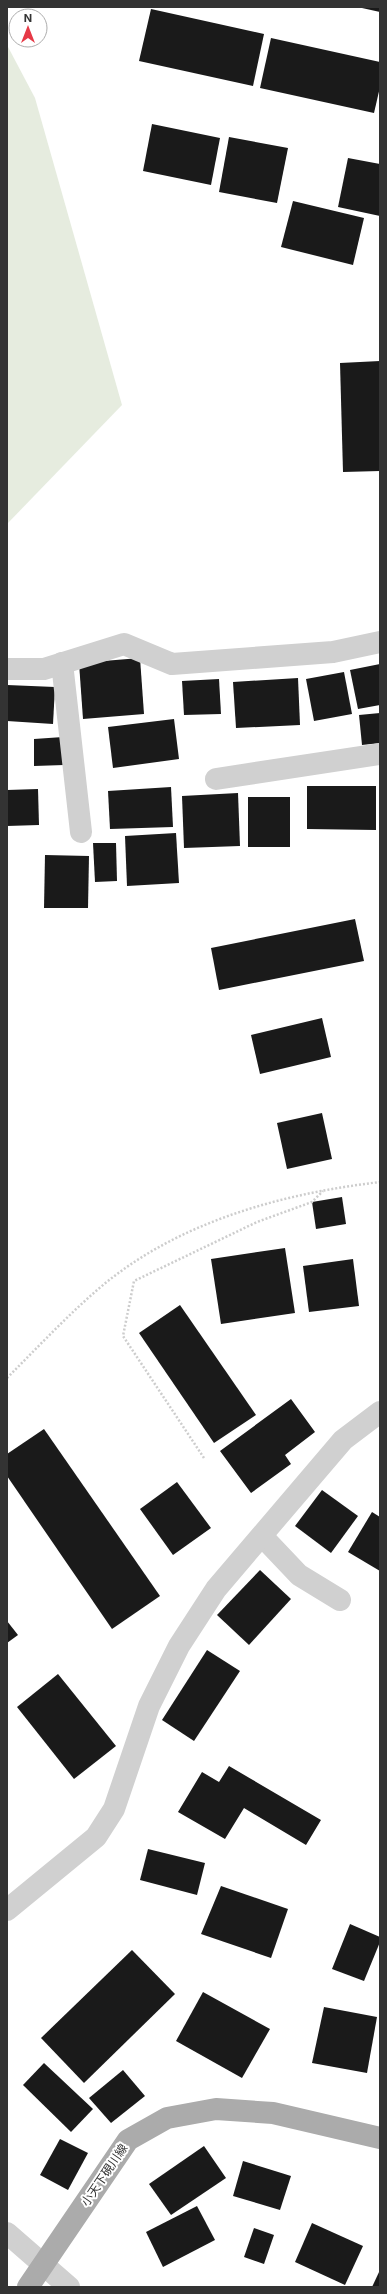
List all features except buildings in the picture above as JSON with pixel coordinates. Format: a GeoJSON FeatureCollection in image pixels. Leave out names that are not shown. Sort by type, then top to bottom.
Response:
{"type":"FeatureCollection","features":[{"type":"Feature","properties":{"kind":"main road","name":"小天下硯川線"},"geometry":{"type":"LineString","coordinates":[[28,2287],[128,2140],[167,2118],[216,2110],[273,2113],[380,2138]]}},
{"type":"Feature","properties":{"kind":"street"},"geometry":{"type":"LineString","coordinates":[[7,669],[44,669],[124,644],[172,664],[333,652],[380,642]]}},
{"type":"Feature","properties":{"kind":"street"},"geometry":{"type":"LineString","coordinates":[[62,663],[81,832]]}},
{"type":"Feature","properties":{"kind":"street"},"geometry":{"type":"LineString","coordinates":[[216,779],[380,754]]}},
{"type":"Feature","properties":{"kind":"street"},"geometry":{"type":"LineString","coordinates":[[7,1910],[96,1837],[114,1809],[149,1706],[179,1646],[216,1589],[343,1440],[380,1412]]}},
{"type":"Feature","properties":{"kind":"street"},"geometry":{"type":"LineString","coordinates":[[262,1536],[299,1575],[340,1600]]}},
{"type":"Feature","properties":{"kind":"street"},"geometry":{"type":"LineString","coordinates":[[7,2233],[69,2287]]}},
{"type":"Feature","properties":{"kind":"path"},"geometry":{"type":"LineString","coordinates":[[7,1378],[97,1291],[152,1251],[204,1224],[284,1199],[324,1190],[380,1182]]}},
{"type":"Feature","properties":{"kind":"path"},"geometry":{"type":"LineString","coordinates":[[204,1458],[123,1336],[134,1281],[257,1222],[312,1202],[324,1190]]}},
{"type":"Feature","properties":{"kind":"shaded area"},"geometry":{"type":"Polygon","coordinates":[[[7,45],[35,98],[122,405],[7,524],[7,45]]]}}]}
